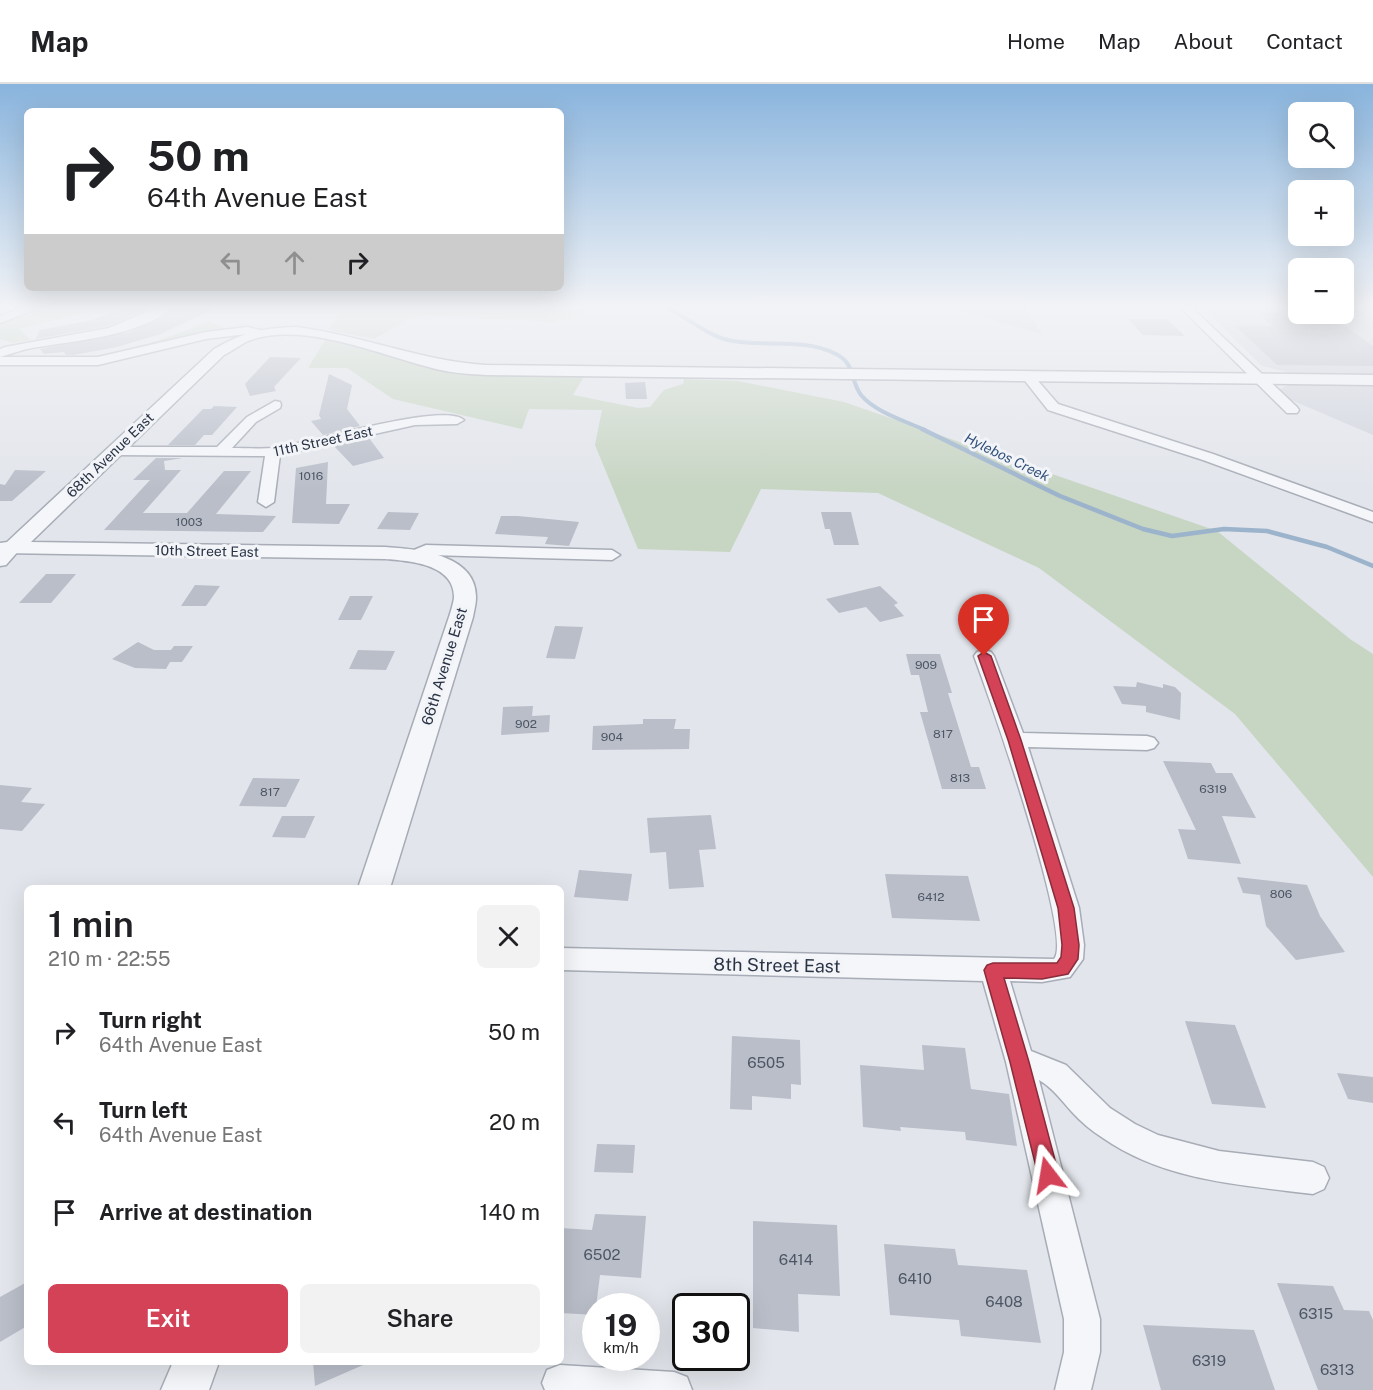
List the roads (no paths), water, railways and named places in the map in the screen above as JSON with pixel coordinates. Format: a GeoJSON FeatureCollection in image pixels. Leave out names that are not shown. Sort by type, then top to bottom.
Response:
{"type":"FeatureCollection","features":[{"type":"Feature","properties":{"kind":"street","name":"68th Avenue East"},"geometry":{"type":"LineString","coordinates":[[4,552],[115,452],[203,367]]}},
{"type":"Feature","properties":{"kind":"street"},"geometry":{"type":"LineString","coordinates":[[457,367],[486,370],[1373,381]]}},
{"type":"Feature","properties":{"kind":"street"},"geometry":{"type":"LineString","coordinates":[[1247,367],[1292,410]]}},
{"type":"Feature","properties":{"kind":"street"},"geometry":{"type":"LineString","coordinates":[[1028,377],[1053,407],[1208,457],[1373,517]]}},
{"type":"Feature","properties":{"kind":"street"},"geometry":{"type":"LineString","coordinates":[[220,452],[247,422],[261,411],[275,405]]}},
{"type":"Feature","properties":{"kind":"street","name":"11th Street East"},"geometry":{"type":"LineString","coordinates":[[115,452],[273,452],[415,421],[457,420]]}},
{"type":"Feature","properties":{"kind":"street"},"geometry":{"type":"LineString","coordinates":[[266,502],[273,452]]}},
{"type":"Feature","properties":{"kind":"street"},"geometry":{"type":"LineString","coordinates":[[415,556],[426,550],[612,555]]}},
{"type":"Feature","properties":{"kind":"street","name":"10th Street East"},"geometry":{"type":"LineString","coordinates":[[4,552],[415,556]]}},
{"type":"Feature","properties":{"kind":"street","name":"66th Avenue East"},"geometry":{"type":"LineString","coordinates":[[375,885],[465,597],[463,587],[450,570],[436,562],[415,556]]}},
{"type":"Feature","properties":{"kind":"street"},"geometry":{"type":"LineString","coordinates":[[984,656],[1015,740],[1147,743]]}},
{"type":"Feature","properties":{"kind":"street","name":"8th Street East"},"geometry":{"type":"LineString","coordinates":[[564,960],[1042,971],[1062,969],[1070,959],[1071,945],[1066,908],[1015,740]]}},
{"type":"Feature","properties":{"kind":"street"},"geometry":{"type":"LineString","coordinates":[[993,970],[1020,1062],[1082,1319],[1082,1352],[1074,1390]]}},
{"type":"Feature","properties":{"kind":"street"},"geometry":{"type":"LineString","coordinates":[[1020,1062],[1050,1070],[1064,1080],[1082,1102],[1108,1125],[1131,1139],[1165,1153],[1235,1170],[1312,1178]]}},
{"type":"Feature","properties":{"kind":"street"},"geometry":{"type":"LineString","coordinates":[[185,1390],[194,1365]]}},
{"type":"Feature","properties":{"kind":"street"},"geometry":{"type":"LineString","coordinates":[[560,1383],[674,1390]]}},
{"type":"Feature","properties":{"kind":"waterway","name":"Hylebos Creek"},"geometry":{"type":"LineString","coordinates":[[849,367],[861,395],[867,401],[891,416],[925,430]]}},
{"type":"Feature","properties":{"kind":"waterway","name":"Hylebos Creek"},"geometry":{"type":"LineString","coordinates":[[922,429],[1060,496],[1143,529],[1172,536],[1224,529],[1267,531],[1327,547],[1373,566]]}}]}
